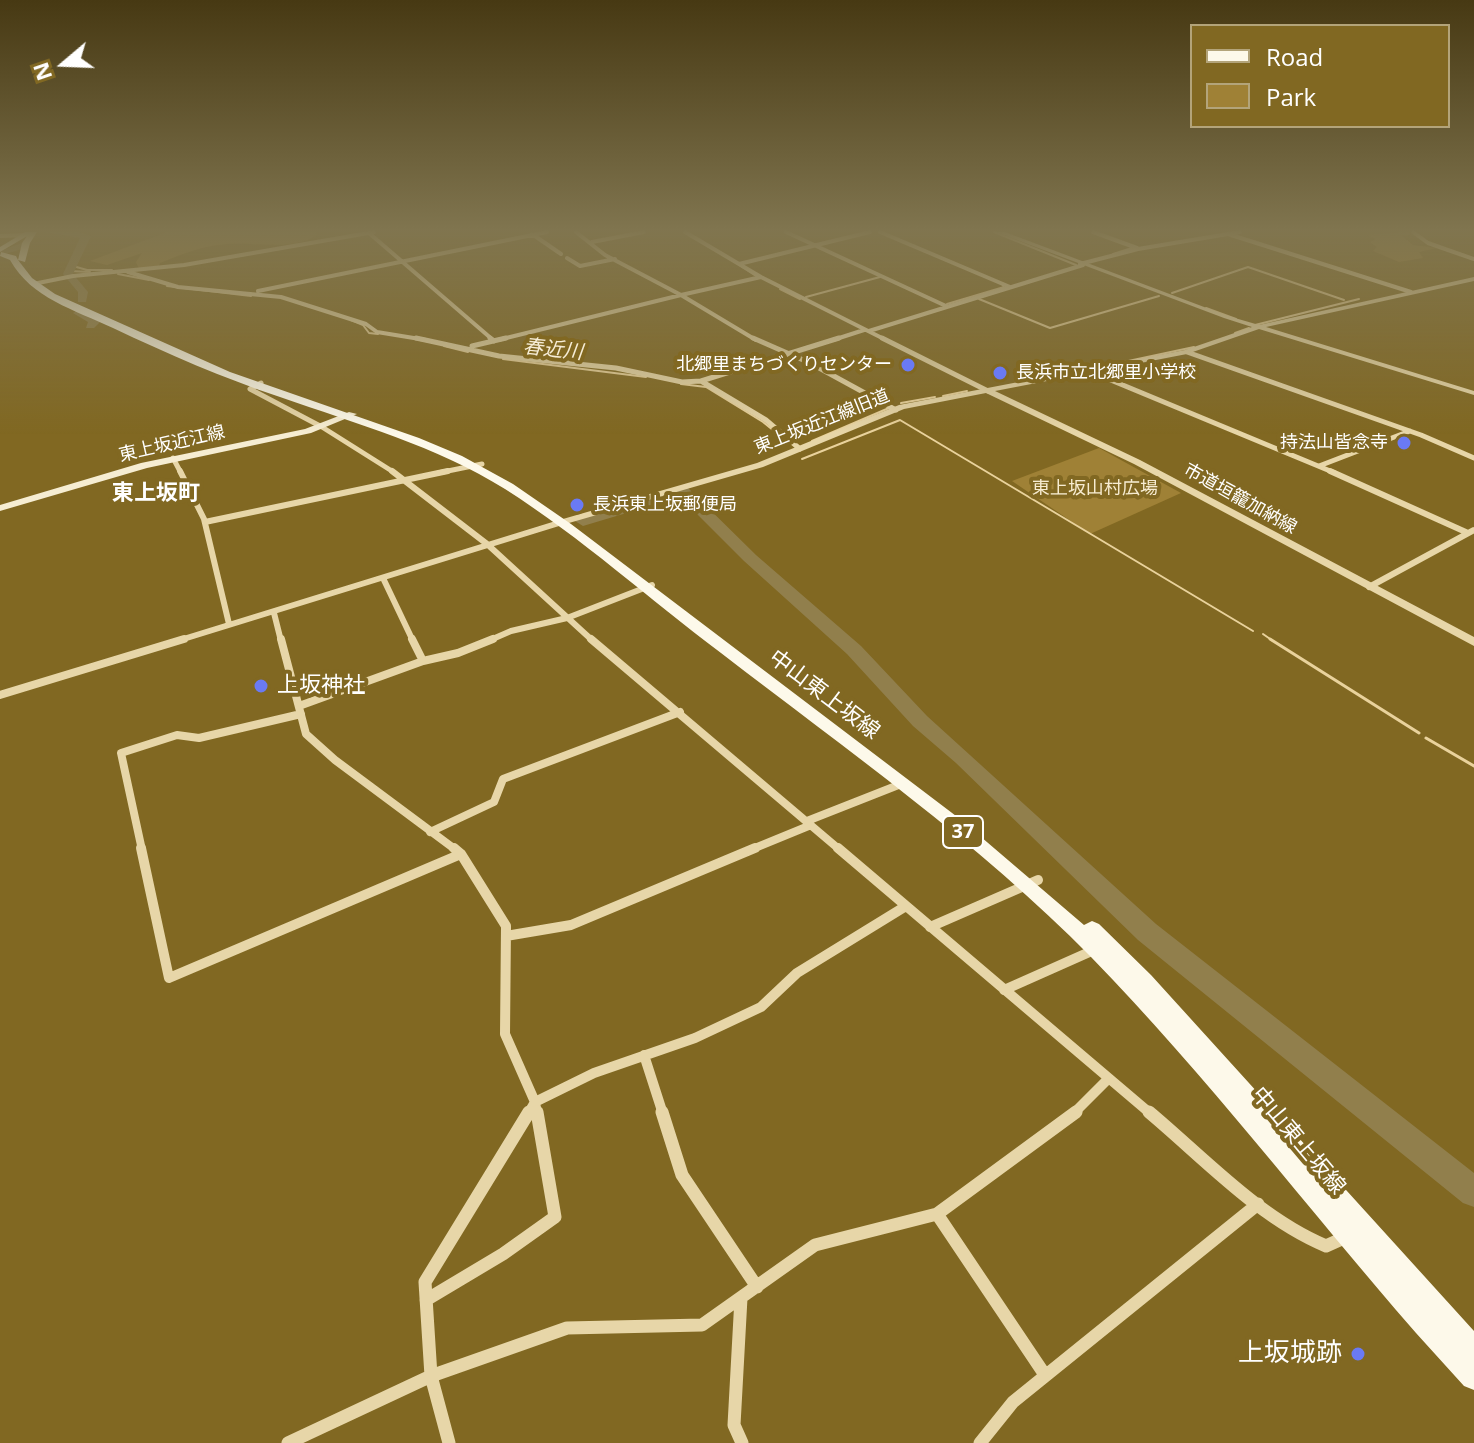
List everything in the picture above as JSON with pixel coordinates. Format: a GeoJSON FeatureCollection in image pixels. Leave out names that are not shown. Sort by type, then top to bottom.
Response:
{"type":"FeatureCollection","features":[{"type":"Feature","properties":{"kind":"main road","name":"中山東上坂線"},"geometry":{"type":"LineString","coordinates":[[68,299],[164,349],[478,465],[564,522],[648,586],[901,784],[1033,882],[1227,1093],[1347,1237],[1474,1376]]}},
{"type":"Feature","properties":{"kind":"main road","name":"東上坂近江線"},"geometry":{"type":"LineString","coordinates":[[0,508],[173,458],[322,427],[349,416]]}},
{"type":"Feature","properties":{"kind":"main road","name":"中山東上坂線"},"geometry":{"type":"LineString","coordinates":[[648,586],[912,779],[1144,982],[1474,1351]]}},
{"type":"Feature","properties":{"kind":"street"},"geometry":{"type":"LineString","coordinates":[[283,299],[309,303],[366,324],[377,332],[511,358],[616,368],[682,382],[701,381],[969,299]]}},
{"type":"Feature","properties":{"kind":"street"},"geometry":{"type":"LineString","coordinates":[[445,299],[494,341]]}},
{"type":"Feature","properties":{"kind":"street"},"geometry":{"type":"LineString","coordinates":[[469,348],[663,299]]}},
{"type":"Feature","properties":{"kind":"street"},"geometry":{"type":"LineString","coordinates":[[689,299],[896,410]]}},
{"type":"Feature","properties":{"kind":"street"},"geometry":{"type":"LineString","coordinates":[[805,299],[988,391]]}},
{"type":"Feature","properties":{"kind":"street"},"geometry":{"type":"LineString","coordinates":[[932,299],[947,306]]}},
{"type":"Feature","properties":{"kind":"street"},"geometry":{"type":"LineString","coordinates":[[1179,299],[1258,327],[1474,393]]}},
{"type":"Feature","properties":{"kind":"street","name":"東上坂近江線旧道"},"geometry":{"type":"LineString","coordinates":[[564,522],[760,465],[896,410],[1187,352],[1258,327],[1379,299]]}},
{"type":"Feature","properties":{"kind":"street"},"geometry":{"type":"LineString","coordinates":[[1187,352],[1410,431],[1474,458]]}},
{"type":"Feature","properties":{"kind":"street"},"geometry":{"type":"LineString","coordinates":[[1089,371],[1471,532]]}},
{"type":"Feature","properties":{"kind":"street"},"geometry":{"type":"LineString","coordinates":[[701,381],[766,420],[800,449]]}},
{"type":"Feature","properties":{"kind":"street"},"geometry":{"type":"LineString","coordinates":[[258,385],[250,389],[322,427],[404,479],[487,544],[567,618],[1258,1204],[1302,1236],[1326,1246],[1347,1237]]}},
{"type":"Feature","properties":{"kind":"street","name":"市道垣籠加納線"},"geometry":{"type":"LineString","coordinates":[[988,391],[1126,456],[1474,642]]}},
{"type":"Feature","properties":{"kind":"street"},"geometry":{"type":"LineString","coordinates":[[1319,466],[1410,431]]}},
{"type":"Feature","properties":{"kind":"street"},"geometry":{"type":"LineString","coordinates":[[173,458],[205,522],[229,624]]}},
{"type":"Feature","properties":{"kind":"street"},"geometry":{"type":"LineString","coordinates":[[205,522],[478,465]]}},
{"type":"Feature","properties":{"kind":"street"},"geometry":{"type":"LineString","coordinates":[[0,695],[564,522]]}},
{"type":"Feature","properties":{"kind":"street"},"geometry":{"type":"LineString","coordinates":[[1369,587],[1471,532]]}},
{"type":"Feature","properties":{"kind":"street"},"geometry":{"type":"LineString","coordinates":[[383,578],[423,661]]}},
{"type":"Feature","properties":{"kind":"street"},"geometry":{"type":"LineString","coordinates":[[461,854],[169,978],[121,753],[177,735],[199,738],[300,710],[423,661],[458,653],[511,631],[567,618],[648,586]]}},
{"type":"Feature","properties":{"kind":"street"},"geometry":{"type":"LineString","coordinates":[[274,613],[306,734],[335,760],[461,854],[506,926],[505,1034],[535,1102],[555,1217],[503,1254],[426,1300]]}},
{"type":"Feature","properties":{"kind":"street"},"geometry":{"type":"LineString","coordinates":[[430,832],[494,802],[503,779],[680,712]]}},
{"type":"Feature","properties":{"kind":"street"},"geometry":{"type":"LineString","coordinates":[[506,936],[571,925],[901,784]]}},
{"type":"Feature","properties":{"kind":"street"},"geometry":{"type":"LineString","coordinates":[[930,927],[1033,882]]}},
{"type":"Feature","properties":{"kind":"street"},"geometry":{"type":"LineString","coordinates":[[449,1443],[431,1376],[425,1282],[535,1102],[594,1073],[695,1038],[761,1007],[797,973],[906,906]]}},
{"type":"Feature","properties":{"kind":"street"},"geometry":{"type":"LineString","coordinates":[[1004,990],[1096,949]]}},
{"type":"Feature","properties":{"kind":"street"},"geometry":{"type":"LineString","coordinates":[[644,1055],[682,1175],[757,1287]]}},
{"type":"Feature","properties":{"kind":"street"},"geometry":{"type":"LineString","coordinates":[[288,1443],[431,1376],[567,1328],[702,1325],[815,1245],[937,1214],[1085,1105],[1108,1079]]}},
{"type":"Feature","properties":{"kind":"street"},"geometry":{"type":"LineString","coordinates":[[980,1443],[1013,1402],[1258,1204]]}},
{"type":"Feature","properties":{"kind":"street"},"geometry":{"type":"LineString","coordinates":[[937,1214],[1045,1375]]}},
{"type":"Feature","properties":{"kind":"street"},"geometry":{"type":"LineString","coordinates":[[741,1298],[734,1425],[742,1443]]}},
{"type":"Feature","properties":{"kind":"green space","name":"東上坂山村広場"},"geometry":{"type":"Polygon","coordinates":[[[1099,448],[1181,493],[1090,534],[1012,481],[1099,448]]]}},
{"type":"Feature","properties":{"kind":"waterway"},"geometry":{"type":"LineString","coordinates":[[947,304],[963,299]]}},
{"type":"Feature","properties":{"kind":"waterway"},"geometry":{"type":"LineString","coordinates":[[980,299],[1050,328],[1148,299]]}},
{"type":"Feature","properties":{"kind":"waterway"},"geometry":{"type":"LineString","coordinates":[[1255,325],[1358,299]]}},
{"type":"Feature","properties":{"kind":"waterway"},"geometry":{"type":"LineString","coordinates":[[1206,308],[1236,319]]}},
{"type":"Feature","properties":{"kind":"waterway"},"geometry":{"type":"LineString","coordinates":[[78,313],[95,321],[90,326]]}},
{"type":"Feature","properties":{"kind":"waterway","name":"春近川"},"geometry":{"type":"LineString","coordinates":[[351,320],[363,325],[369,333],[378,334]]}},
{"type":"Feature","properties":{"kind":"waterway"},"geometry":{"type":"LineString","coordinates":[[1235,333],[1249,328]]}},
{"type":"Feature","properties":{"kind":"waterway","name":"春近川"},"geometry":{"type":"LineString","coordinates":[[444,346],[468,352]]}},
{"type":"Feature","properties":{"kind":"waterway"},"geometry":{"type":"LineString","coordinates":[[1119,363],[1194,347]]}},
{"type":"Feature","properties":{"kind":"waterway","name":"春近川"},"geometry":{"type":"LineString","coordinates":[[503,359],[646,377]]}},
{"type":"Feature","properties":{"kind":"waterway","name":"春近川"},"geometry":{"type":"LineString","coordinates":[[681,384],[706,387],[763,422],[789,443]]}},
{"type":"Feature","properties":{"kind":"waterway","name":"春近川"},"geometry":{"type":"LineString","coordinates":[[943,396],[967,391]]}},
{"type":"Feature","properties":{"kind":"waterway","name":"春近川"},"geometry":{"type":"LineString","coordinates":[[901,403],[935,397]]}},
{"type":"Feature","properties":{"kind":"waterway","name":"春近川"},"geometry":{"type":"LineString","coordinates":[[812,441],[889,408]]}},
{"type":"Feature","properties":{"kind":"waterway"},"geometry":{"type":"LineString","coordinates":[[802,459],[900,420],[1253,631]]}},
{"type":"Feature","properties":{"kind":"waterway"},"geometry":{"type":"LineString","coordinates":[[583,521],[683,491],[750,558],[854,650],[920,721],[960,756]]}},
{"type":"Feature","properties":{"kind":"waterway"},"geometry":{"type":"LineString","coordinates":[[1263,634],[1271,640]]}},
{"type":"Feature","properties":{"kind":"waterway"},"geometry":{"type":"LineString","coordinates":[[1271,640],[1419,733]]}},
{"type":"Feature","properties":{"kind":"waterway"},"geometry":{"type":"LineString","coordinates":[[1426,738],[1474,766]]}},
{"type":"Feature","properties":{"kind":"waterway"},"geometry":{"type":"LineString","coordinates":[[966,761],[1147,932],[1474,1192]]}},
{"type":"Feature","properties":{"kind":"place","name":"北郷里まちづくりセンター"},"geometry":{"type":"Point","coordinates":[908,365]}},
{"type":"Feature","properties":{"kind":"place","name":"長浜市立北郷里小学校"},"geometry":{"type":"Point","coordinates":[1000,373]}},
{"type":"Feature","properties":{"kind":"place","name":"持法山皆念寺"},"geometry":{"type":"Point","coordinates":[1404,443]}},
{"type":"Feature","properties":{"kind":"place","name":"長浜東上坂郵便局"},"geometry":{"type":"Point","coordinates":[577,505]}},
{"type":"Feature","properties":{"kind":"place","name":"上坂神社"},"geometry":{"type":"Point","coordinates":[261,686]}},
{"type":"Feature","properties":{"kind":"place","name":"上坂城跡"},"geometry":{"type":"Point","coordinates":[1358,1354]}},
{"type":"Feature","properties":{"kind":"district","name":"東上坂町"},"geometry":{"type":"Point","coordinates":[156,494]}}]}
